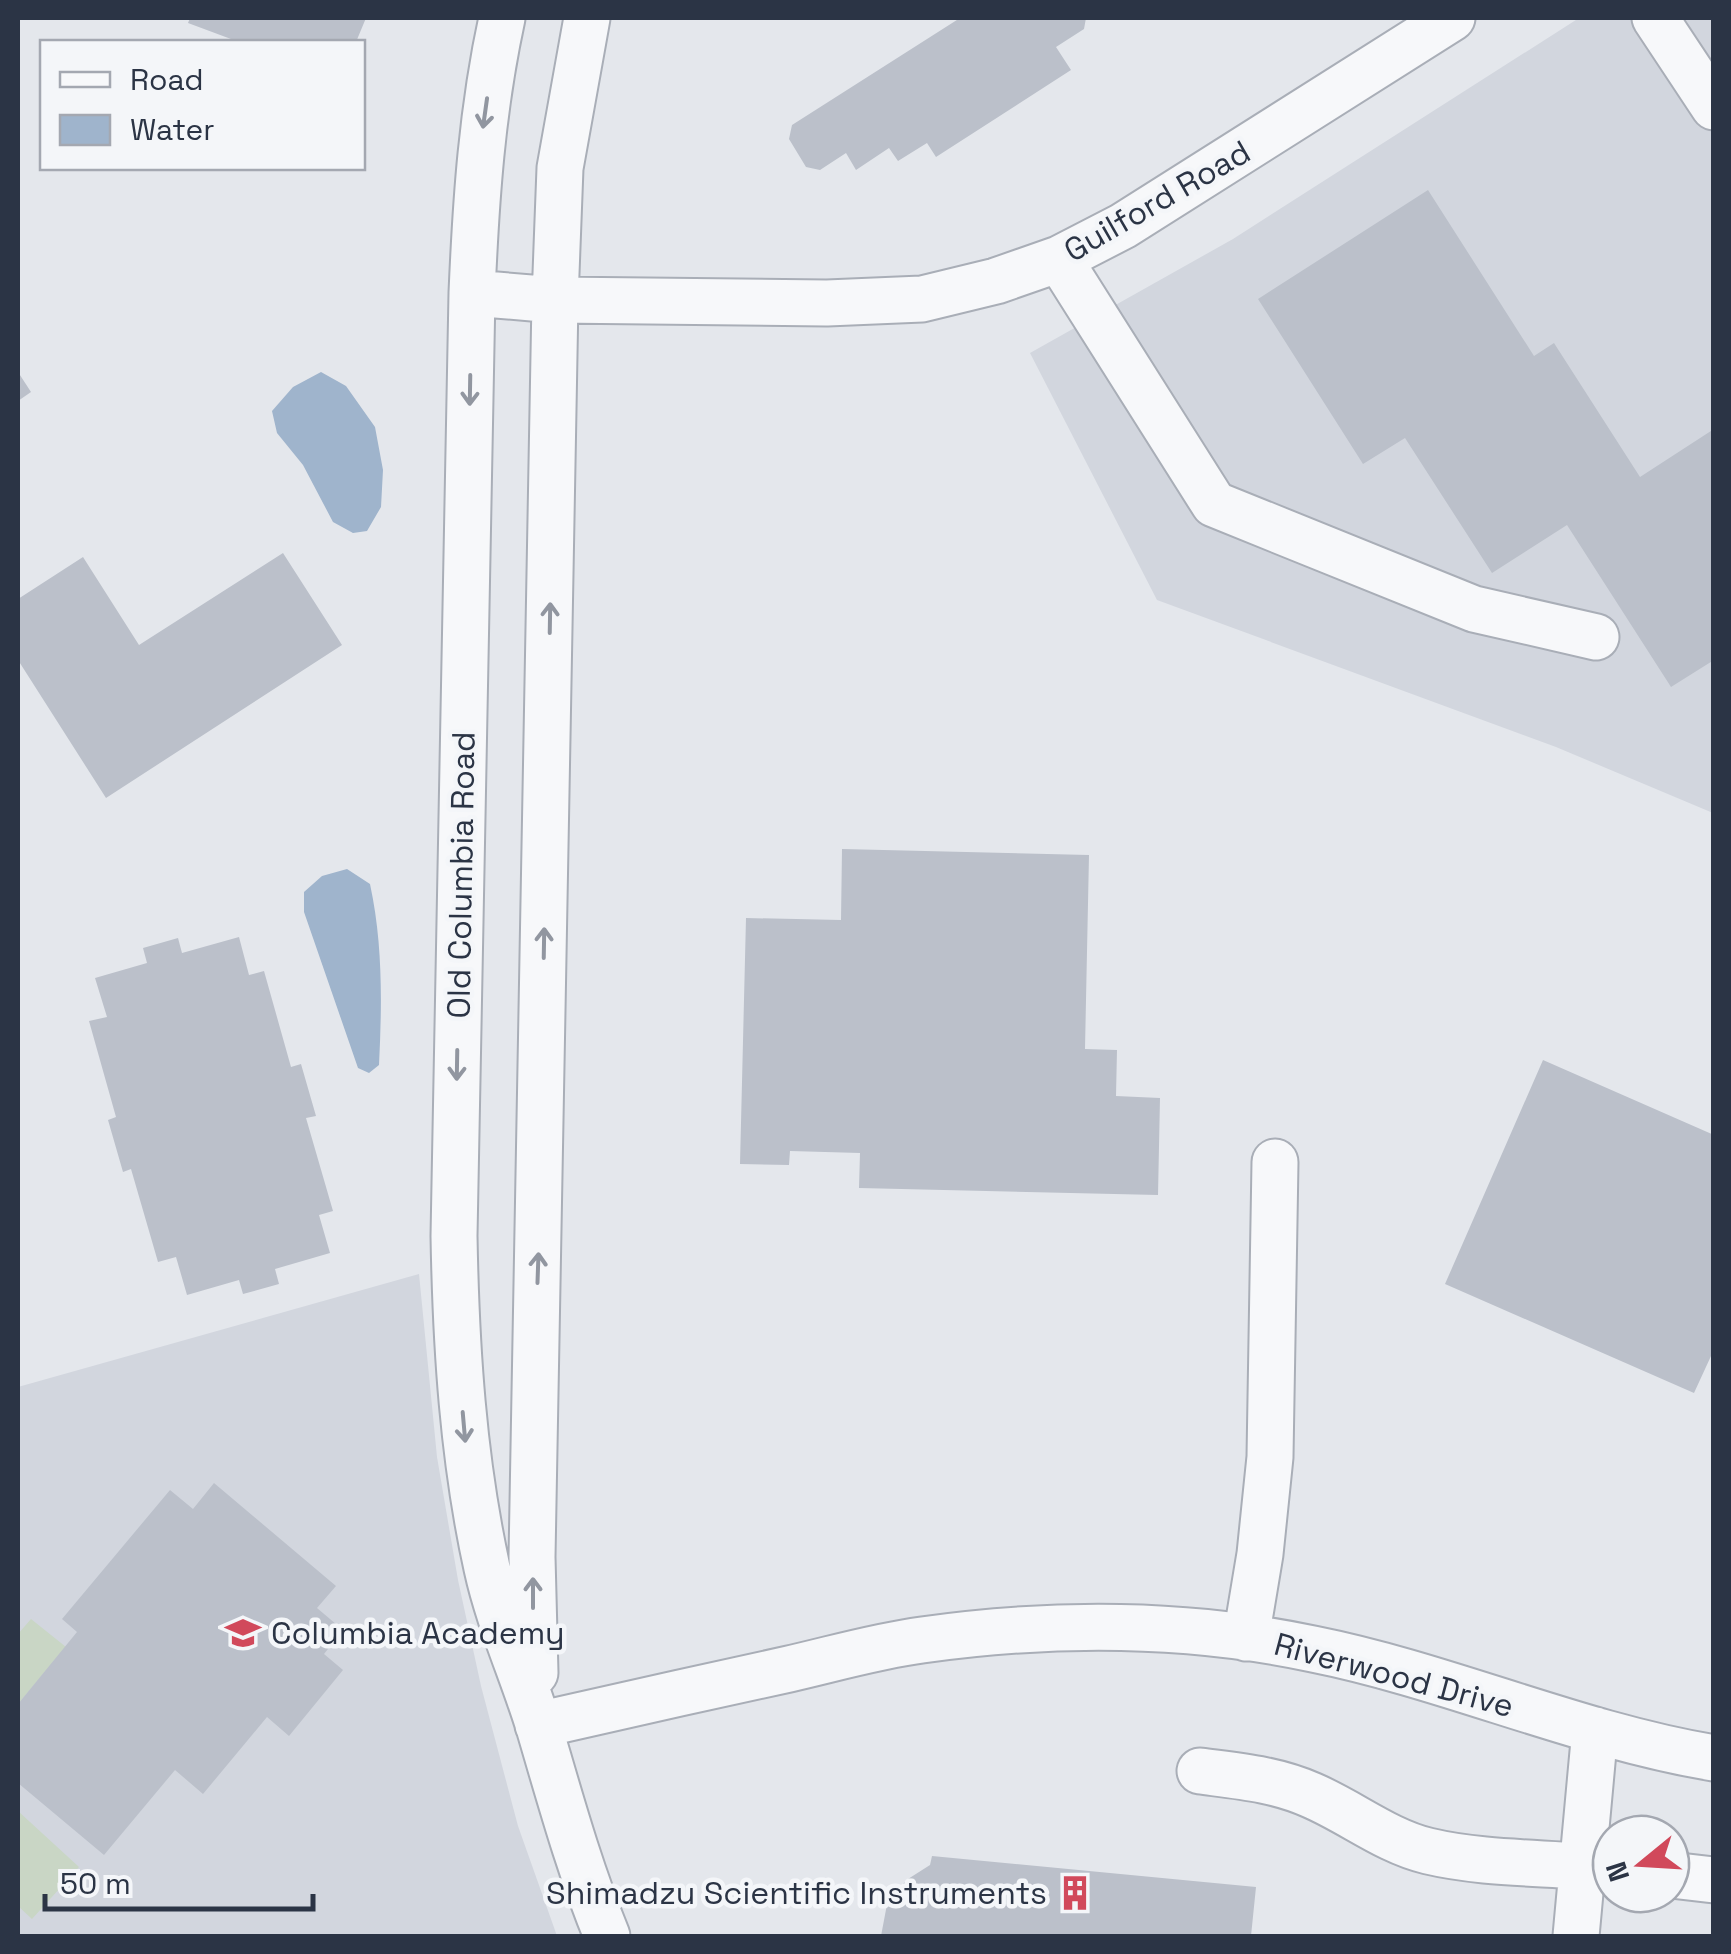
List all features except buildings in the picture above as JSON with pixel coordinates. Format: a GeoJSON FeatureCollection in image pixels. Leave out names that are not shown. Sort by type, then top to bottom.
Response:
{"type":"FeatureCollection","features":[{"type":"Feature","properties":{"kind":"street","name":"Old Columbia Road"},"geometry":{"type":"LineString","coordinates":[[502,18],[478,165],[472,292],[454,1216],[456,1330],[466,1450],[488,1570],[562,1811],[607,1936]]}},
{"type":"Feature","properties":{"kind":"street","name":"Old Columbia Road"},"geometry":{"type":"LineString","coordinates":[[538,1725],[532,1557],[555,300],[560,168],[587,18]]}},
{"type":"Feature","properties":{"kind":"street","name":"Guilford Road"},"geometry":{"type":"LineString","coordinates":[[472,292],[555,300],[828,303],[922,298],[996,282],[1059,259],[1123,226],[1452,18]]}},
{"type":"Feature","properties":{"kind":"street"},"geometry":{"type":"LineString","coordinates":[[1655,18],[1714,107]]}},
{"type":"Feature","properties":{"kind":"street"},"geometry":{"type":"LineString","coordinates":[[1059,259],[1214,504],[1474,609],[1596,637]]}},
{"type":"Feature","properties":{"kind":"street"},"geometry":{"type":"LineString","coordinates":[[1246,1638],[1270,1457],[1275,1162]]}},
{"type":"Feature","properties":{"kind":"street","name":"Riverwood Drive"},"geometry":{"type":"LineString","coordinates":[[538,1725],[920,1640],[1028,1630],[1134,1627],[1313,1648],[1595,1730],[1714,1758]]}},
{"type":"Feature","properties":{"kind":"street"},"geometry":{"type":"LineString","coordinates":[[1595,1730],[1596,1814]]}},
{"type":"Feature","properties":{"kind":"street"},"geometry":{"type":"LineString","coordinates":[[1200,1772],[1276,1781],[1426,1850],[1591,1867]]}},
{"type":"Feature","properties":{"kind":"street"},"geometry":{"type":"LineString","coordinates":[[1576,1936],[1591,1884]]}},
{"type":"Feature","properties":{"kind":"shaded area"},"geometry":{"type":"Polygon","coordinates":[[[1579,18],[1713,18],[1713,813],[1556,747],[1157,600],[1030,353],[1233,239],[1579,18]]]}},
{"type":"Feature","properties":{"kind":"shaded area","name":"Columbia Academy"},"geometry":{"type":"Polygon","coordinates":[[[419,1274],[437,1457],[458,1580],[518,1826],[557,1936],[18,1936],[18,1387],[419,1274]]]}},
{"type":"Feature","properties":{"kind":"green space"},"geometry":{"type":"Polygon","coordinates":[[[31,1619],[66,1647],[18,1704],[18,1634],[31,1619]]]}},
{"type":"Feature","properties":{"kind":"green space"},"geometry":{"type":"Polygon","coordinates":[[[18,1811],[79,1867],[32,1919],[18,1906],[18,1811]]]}},
{"type":"Feature","properties":{"kind":"water"},"geometry":{"type":"Polygon","coordinates":[[[321,372],[346,386],[375,427],[383,470],[381,507],[367,531],[353,533],[333,522],[303,465],[277,433],[272,411],[293,387],[321,372]]]}},
{"type":"Feature","properties":{"kind":"water"},"geometry":{"type":"Polygon","coordinates":[[[347,869],[370,884],[377,929],[379,1065],[369,1073],[358,1068],[304,912],[304,892],[322,876],[347,869]]]}},
{"type":"Feature","properties":{"kind":"place","name":"Columbia Academy"},"geometry":{"type":"Point","coordinates":[243,1633]}},
{"type":"Feature","properties":{"kind":"place","name":"Shimadzu Scientific Instruments"},"geometry":{"type":"Point","coordinates":[1075,1893]}}]}
